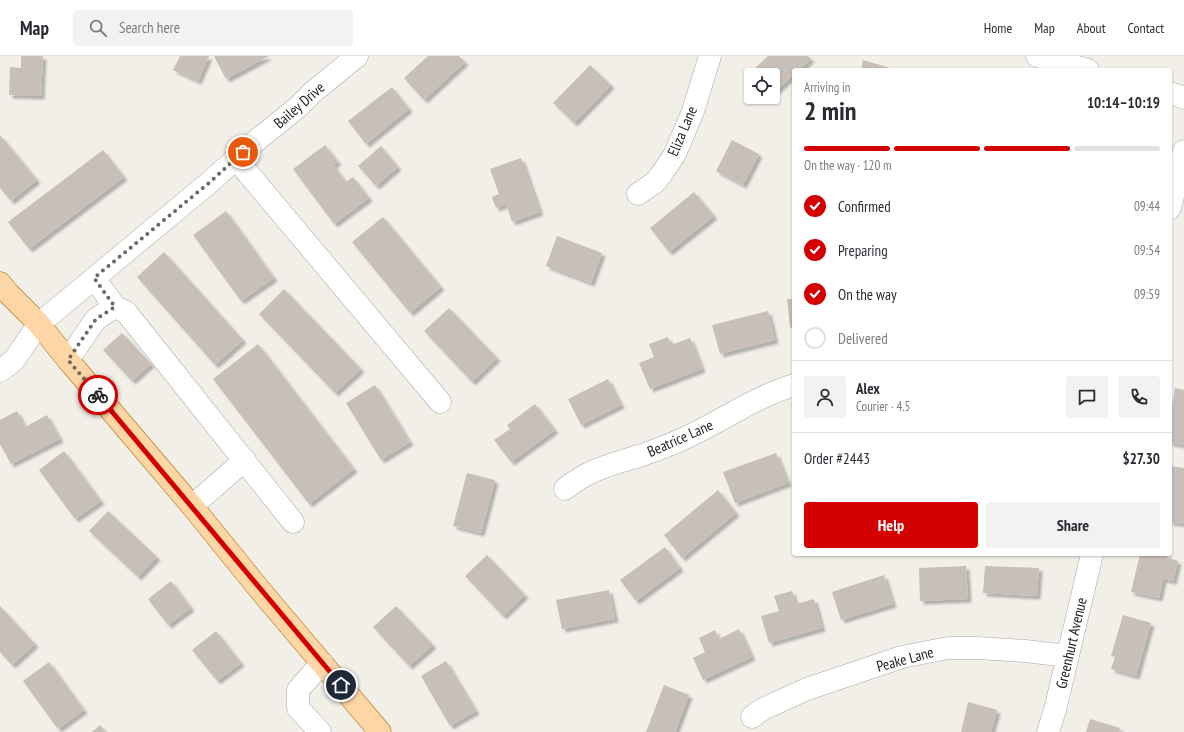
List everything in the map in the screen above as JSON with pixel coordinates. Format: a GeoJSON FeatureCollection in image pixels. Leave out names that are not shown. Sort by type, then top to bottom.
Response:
{"type":"FeatureCollection","features":[{"type":"Feature","properties":{"kind":"main road"},"geometry":{"type":"LineString","coordinates":[[0,282],[9,294],[39,324],[380,732]]}},
{"type":"Feature","properties":{"kind":"street","name":"Bailey Drive"},"geometry":{"type":"LineString","coordinates":[[0,371],[14,360],[39,324],[210,182],[357,56]]}},
{"type":"Feature","properties":{"kind":"street","name":"Eliza Lane"},"geometry":{"type":"LineString","coordinates":[[638,194],[654,183],[675,154],[693,111],[710,56]]}},
{"type":"Feature","properties":{"kind":"street"},"geometry":{"type":"LineString","coordinates":[[1038,56],[1081,68]]}},
{"type":"Feature","properties":{"kind":"street"},"geometry":{"type":"LineString","coordinates":[[1172,94],[1184,98]]}},
{"type":"Feature","properties":{"kind":"street"},"geometry":{"type":"LineString","coordinates":[[1172,200],[1184,151]]}},
{"type":"Feature","properties":{"kind":"street"},"geometry":{"type":"LineString","coordinates":[[236,159],[440,402]]}},
{"type":"Feature","properties":{"kind":"street"},"geometry":{"type":"LineString","coordinates":[[94,278],[115,307],[126,312],[293,522]]}},
{"type":"Feature","properties":{"kind":"street"},"geometry":{"type":"LineString","coordinates":[[68,360],[96,319],[115,307]]}},
{"type":"Feature","properties":{"kind":"street","name":"Beatrice Lane"},"geometry":{"type":"LineString","coordinates":[[565,489],[576,480],[593,471],[647,453],[686,437],[748,405],[792,386]]}},
{"type":"Feature","properties":{"kind":"street"},"geometry":{"type":"LineString","coordinates":[[192,506],[245,460]]}},
{"type":"Feature","properties":{"kind":"street","name":"Greenhurt Avenue"},"geometry":{"type":"LineString","coordinates":[[1048,732],[1055,710],[1092,556]]}},
{"type":"Feature","properties":{"kind":"street","name":"Peake Lane"},"geometry":{"type":"LineString","coordinates":[[752,717],[763,709],[807,689],[902,657],[948,648],[1025,651],[1068,656]]}},
{"type":"Feature","properties":{"kind":"street"},"geometry":{"type":"LineString","coordinates":[[320,732],[298,708],[298,690],[322,663]]}},
{"type":"Feature","properties":{"kind":"building"},"geometry":{"type":"Polygon","coordinates":[[[21,56],[43,56],[41,96],[9,95],[10,67],[21,68],[21,56]]]}},
{"type":"Feature","properties":{"kind":"building"},"geometry":{"type":"Polygon","coordinates":[[[180,56],[209,56],[198,81],[173,70],[180,56]]]}},
{"type":"Feature","properties":{"kind":"building"},"geometry":{"type":"Polygon","coordinates":[[[214,56],[269,56],[226,79],[214,56]]]}},
{"type":"Feature","properties":{"kind":"building"},"geometry":{"type":"Polygon","coordinates":[[[428,56],[459,56],[465,62],[424,100],[404,78],[428,56]]]}},
{"type":"Feature","properties":{"kind":"building"},"geometry":{"type":"Polygon","coordinates":[[[768,56],[808,56],[811,59],[801,68],[792,68],[792,76],[780,87],[780,68],[755,68],[768,56]]]}},
{"type":"Feature","properties":{"kind":"building"},"geometry":{"type":"Polygon","coordinates":[[[863,60],[890,68],[861,68],[863,60]]]}},
{"type":"Feature","properties":{"kind":"building"},"geometry":{"type":"Polygon","coordinates":[[[590,65],[611,85],[574,123],[553,103],[590,65]]]}},
{"type":"Feature","properties":{"kind":"building"},"geometry":{"type":"Polygon","coordinates":[[[392,87],[409,109],[366,144],[348,121],[392,87]]]}},
{"type":"Feature","properties":{"kind":"building"},"geometry":{"type":"Polygon","coordinates":[[[0,135],[37,180],[11,201],[0,188],[0,135]]]}},
{"type":"Feature","properties":{"kind":"building"},"geometry":{"type":"Polygon","coordinates":[[[732,140],[759,154],[743,185],[716,171],[732,140]]]}},
{"type":"Feature","properties":{"kind":"building"},"geometry":{"type":"Polygon","coordinates":[[[325,145],[338,162],[333,165],[346,182],[353,177],[369,198],[334,224],[293,169],[325,145]]]}},
{"type":"Feature","properties":{"kind":"building"},"geometry":{"type":"Polygon","coordinates":[[[381,146],[398,167],[376,186],[358,166],[381,146]]]}},
{"type":"Feature","properties":{"kind":"building"},"geometry":{"type":"Polygon","coordinates":[[[103,150],[124,177],[29,249],[8,222],[103,150]]]}},
{"type":"Feature","properties":{"kind":"building"},"geometry":{"type":"Polygon","coordinates":[[[521,158],[540,212],[512,222],[506,204],[496,208],[492,197],[499,194],[490,169],[521,158]]]}},
{"type":"Feature","properties":{"kind":"building"},"geometry":{"type":"Polygon","coordinates":[[[694,192],[714,216],[669,252],[650,228],[694,192]]]}},
{"type":"Feature","properties":{"kind":"building"},"geometry":{"type":"Polygon","coordinates":[[[226,211],[274,278],[241,301],[193,235],[226,211]]]}},
{"type":"Feature","properties":{"kind":"building"},"geometry":{"type":"Polygon","coordinates":[[[383,217],[441,287],[410,313],[352,242],[383,217]]]}},
{"type":"Feature","properties":{"kind":"building"},"geometry":{"type":"Polygon","coordinates":[[[557,236],[602,253],[591,283],[546,266],[557,236]]]}},
{"type":"Feature","properties":{"kind":"building"},"geometry":{"type":"Polygon","coordinates":[[[164,252],[243,340],[215,365],[137,277],[164,252]]]}},
{"type":"Feature","properties":{"kind":"building"},"geometry":{"type":"Polygon","coordinates":[[[284,289],[361,369],[335,393],[259,314],[284,289]]]}},
{"type":"Feature","properties":{"kind":"building"},"geometry":{"type":"Polygon","coordinates":[[[787,299],[792,299],[792,328],[790,328],[787,299]]]}},
{"type":"Feature","properties":{"kind":"building"},"geometry":{"type":"Polygon","coordinates":[[[449,308],[497,358],[472,382],[424,331],[449,308]]]}},
{"type":"Feature","properties":{"kind":"building"},"geometry":{"type":"Polygon","coordinates":[[[768,311],[775,340],[720,354],[712,325],[768,311]]]}},
{"type":"Feature","properties":{"kind":"building"},"geometry":{"type":"Polygon","coordinates":[[[122,333],[151,364],[132,381],[103,350],[122,333]]]}},
{"type":"Feature","properties":{"kind":"building"},"geometry":{"type":"Polygon","coordinates":[[[668,337],[671,345],[690,338],[702,369],[650,389],[639,363],[654,357],[649,344],[668,337]]]}},
{"type":"Feature","properties":{"kind":"building"},"geometry":{"type":"Polygon","coordinates":[[[258,344],[354,469],[309,504],[213,379],[258,344]]]}},
{"type":"Feature","properties":{"kind":"building"},"geometry":{"type":"Polygon","coordinates":[[[608,379],[621,405],[581,425],[568,399],[608,379]]]}},
{"type":"Feature","properties":{"kind":"building"},"geometry":{"type":"Polygon","coordinates":[[[375,385],[410,442],[381,460],[346,403],[375,385]]]}},
{"type":"Feature","properties":{"kind":"building"},"geometry":{"type":"Polygon","coordinates":[[[1175,388],[1184,390],[1184,445],[1172,443],[1172,407],[1175,388]]]}},
{"type":"Feature","properties":{"kind":"building"},"geometry":{"type":"Polygon","coordinates":[[[535,404],[555,430],[511,462],[494,440],[510,429],[507,425],[535,404]]]}},
{"type":"Feature","properties":{"kind":"building"},"geometry":{"type":"Polygon","coordinates":[[[17,411],[25,427],[47,415],[60,439],[11,464],[0,444],[0,420],[17,411]]]}},
{"type":"Feature","properties":{"kind":"building"},"geometry":{"type":"Polygon","coordinates":[[[64,451],[101,501],[75,519],[39,470],[64,451]]]}},
{"type":"Feature","properties":{"kind":"building"},"geometry":{"type":"Polygon","coordinates":[[[776,453],[788,483],[735,503],[723,472],[776,453]]]}},
{"type":"Feature","properties":{"kind":"building"},"geometry":{"type":"Polygon","coordinates":[[[1172,466],[1184,468],[1184,524],[1172,522],[1172,466]]]}},
{"type":"Feature","properties":{"kind":"building"},"geometry":{"type":"Polygon","coordinates":[[[467,473],[495,480],[481,533],[453,526],[467,473]]]}},
{"type":"Feature","properties":{"kind":"building"},"geometry":{"type":"Polygon","coordinates":[[[718,490],[736,513],[682,558],[664,535],[718,490]]]}},
{"type":"Feature","properties":{"kind":"building"},"geometry":{"type":"Polygon","coordinates":[[[108,511],[157,557],[138,577],[89,531],[108,511]]]}},
{"type":"Feature","properties":{"kind":"building"},"geometry":{"type":"Polygon","coordinates":[[[665,547],[680,568],[636,601],[620,580],[665,547]]]}},
{"type":"Feature","properties":{"kind":"building"},"geometry":{"type":"Polygon","coordinates":[[[487,555],[525,595],[503,616],[465,576],[487,555]]]}},
{"type":"Feature","properties":{"kind":"building"},"geometry":{"type":"Polygon","coordinates":[[[1140,556],[1168,556],[1167,558],[1178,561],[1173,581],[1163,579],[1159,598],[1131,592],[1140,556]]]}},
{"type":"Feature","properties":{"kind":"building"},"geometry":{"type":"Polygon","coordinates":[[[966,566],[968,599],[920,601],[919,568],[966,566]]]}},
{"type":"Feature","properties":{"kind":"building"},"geometry":{"type":"Polygon","coordinates":[[[985,566],[1039,568],[1037,596],[983,593],[985,566]]]}},
{"type":"Feature","properties":{"kind":"building"},"geometry":{"type":"Polygon","coordinates":[[[884,575],[893,604],[841,620],[832,592],[884,575]]]}},
{"type":"Feature","properties":{"kind":"building"},"geometry":{"type":"Polygon","coordinates":[[[171,581],[191,608],[168,625],[148,599],[171,581]]]}},
{"type":"Feature","properties":{"kind":"building"},"geometry":{"type":"Polygon","coordinates":[[[609,590],[615,619],[562,629],[556,600],[609,590]]]}},
{"type":"Feature","properties":{"kind":"building"},"geometry":{"type":"Polygon","coordinates":[[[792,591],[796,604],[814,599],[822,628],[769,643],[761,616],[779,611],[774,596],[792,591]]]}},
{"type":"Feature","properties":{"kind":"building"},"geometry":{"type":"Polygon","coordinates":[[[0,606],[35,644],[12,665],[0,652],[0,606]]]}},
{"type":"Feature","properties":{"kind":"building"},"geometry":{"type":"Polygon","coordinates":[[[396,606],[433,645],[409,666],[373,627],[396,606]]]}},
{"type":"Feature","properties":{"kind":"building"},"geometry":{"type":"Polygon","coordinates":[[[1123,615],[1151,623],[1136,676],[1111,669],[1115,657],[1111,656],[1123,615]]]}},
{"type":"Feature","properties":{"kind":"building"},"geometry":{"type":"Polygon","coordinates":[[[739,629],[752,657],[703,680],[693,658],[705,652],[699,638],[715,630],[719,639],[739,629]]]}},
{"type":"Feature","properties":{"kind":"building"},"geometry":{"type":"Polygon","coordinates":[[[216,631],[241,663],[217,681],[192,650],[216,631]]]}},
{"type":"Feature","properties":{"kind":"building"},"geometry":{"type":"Polygon","coordinates":[[[446,661],[476,711],[450,726],[421,676],[446,661]]]}},
{"type":"Feature","properties":{"kind":"building"},"geometry":{"type":"Polygon","coordinates":[[[49,662],[84,710],[58,729],[23,681],[49,662]]]}},
{"type":"Feature","properties":{"kind":"building"},"geometry":{"type":"Polygon","coordinates":[[[664,685],[689,695],[675,732],[646,732],[664,685]]]}},
{"type":"Feature","properties":{"kind":"building"},"geometry":{"type":"Polygon","coordinates":[[[968,702],[997,710],[991,732],[961,732],[968,702]]]}},
{"type":"Feature","properties":{"kind":"building"},"geometry":{"type":"Polygon","coordinates":[[[1090,719],[1120,728],[1119,732],[1086,732],[1090,719]]]}},
{"type":"Feature","properties":{"kind":"building"},"geometry":{"type":"Polygon","coordinates":[[[100,725],[106,732],[92,732],[100,725]]]}},
{"type":"Feature","properties":{"kind":"way so far"},"geometry":{"type":"LineString","coordinates":[[98,395],[68,360],[96,319],[115,307],[94,278],[210,182],[243,152]]}},
{"type":"Feature","properties":{"kind":"route"},"geometry":{"type":"LineString","coordinates":[[98,395],[341,685]]}}]}
